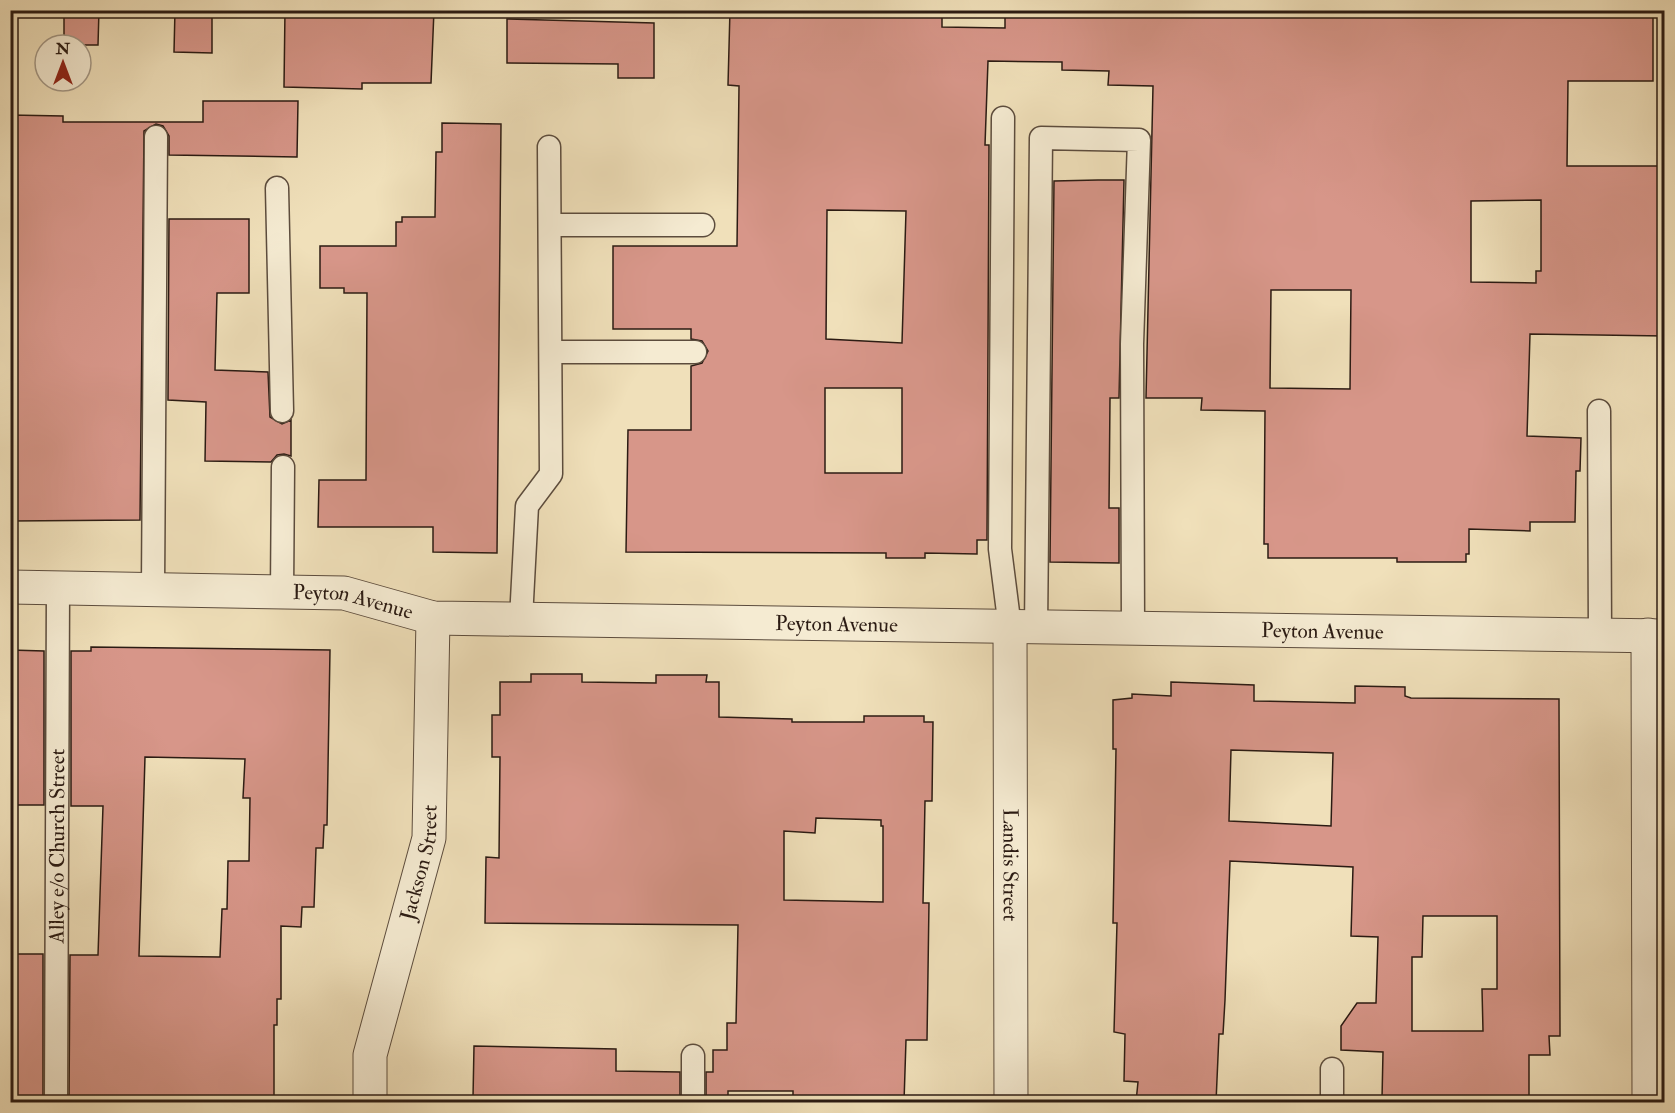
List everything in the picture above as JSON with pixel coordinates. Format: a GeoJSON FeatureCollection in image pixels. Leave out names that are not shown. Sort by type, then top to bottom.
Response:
{"type":"FeatureCollection","features":[{"type":"Feature","properties":{"kind":"street","name":"Peyton Avenue"},"geometry":{"type":"LineString","coordinates":[[10,587],[344,593],[433,618],[1656,636]]}},
{"type":"Feature","properties":{"kind":"street","name":"Jackson Street"},"geometry":{"type":"LineString","coordinates":[[370,1102],[369,1055],[429,838],[433,618]]}},
{"type":"Feature","properties":{"kind":"street","name":"Landis Street"},"geometry":{"type":"LineString","coordinates":[[1011,1102],[1023,628]]}},
{"type":"Feature","properties":{"kind":"street"},"geometry":{"type":"LineString","coordinates":[[1649,1102],[1656,636]]}},
{"type":"Feature","properties":{"kind":"lane"},"geometry":{"type":"LineString","coordinates":[[1003,118],[1000,549],[1023,628]]}},
{"type":"Feature","properties":{"kind":"lane"},"geometry":{"type":"LineString","coordinates":[[153,589],[156,137]]}},
{"type":"Feature","properties":{"kind":"lane"},"geometry":{"type":"LineString","coordinates":[[1023,628],[1041,138],[1139,140],[1132,344],[1134,629]]}},
{"type":"Feature","properties":{"kind":"lane"},"geometry":{"type":"LineString","coordinates":[[521,619],[527,506],[551,474],[549,147]]}},
{"type":"Feature","properties":{"kind":"lane"},"geometry":{"type":"LineString","coordinates":[[277,188],[282,411]]}},
{"type":"Feature","properties":{"kind":"lane"},"geometry":{"type":"LineString","coordinates":[[550,225],[703,225]]}},
{"type":"Feature","properties":{"kind":"lane"},"geometry":{"type":"LineString","coordinates":[[551,352],[695,352]]}},
{"type":"Feature","properties":{"kind":"lane"},"geometry":{"type":"LineString","coordinates":[[1599,411],[1600,636]]}},
{"type":"Feature","properties":{"kind":"lane"},"geometry":{"type":"LineString","coordinates":[[282,593],[284,467]]}},
{"type":"Feature","properties":{"kind":"lane","name":"Alley e/o Church Street"},"geometry":{"type":"LineString","coordinates":[[56,1102],[58,588]]}},
{"type":"Feature","properties":{"kind":"lane"},"geometry":{"type":"LineString","coordinates":[[693,1056],[693,1102]]}},
{"type":"Feature","properties":{"kind":"lane"},"geometry":{"type":"LineString","coordinates":[[1332,1069],[1332,1102]]}},
{"type":"Feature","properties":{"kind":"building"},"geometry":{"type":"Polygon","coordinates":[[[64,10],[99,10],[98,45],[93,45],[93,33],[64,33],[64,10]]]}},
{"type":"Feature","properties":{"kind":"building"},"geometry":{"type":"Polygon","coordinates":[[[175,10],[212,10],[212,53],[174,52],[175,10]]]}},
{"type":"Feature","properties":{"kind":"building"},"geometry":{"type":"Polygon","coordinates":[[[285,10],[434,10],[431,83],[362,83],[362,89],[284,87],[285,10]]]}},
{"type":"Feature","properties":{"kind":"building"},"geometry":{"type":"Polygon","coordinates":[[[730,10],[942,10],[942,27],[1005,28],[1005,10],[1653,10],[1653,81],[1568,81],[1567,166],[1665,166],[1665,336],[1530,334],[1527,436],[1581,438],[1580,471],[1576,471],[1575,522],[1530,522],[1530,531],[1469,529],[1469,554],[1466,554],[1466,562],[1397,562],[1397,558],[1268,558],[1268,544],[1264,544],[1265,411],[1201,410],[1202,398],[1146,398],[1153,86],[1108,85],[1109,71],[1062,70],[1062,62],[988,61],[985,145],[989,145],[987,540],[977,540],[977,554],[925,553],[925,558],[886,558],[886,553],[626,552],[628,430],[691,430],[691,366],[702,363],[708,351],[702,341],[691,339],[691,329],[613,329],[613,246],[737,246],[739,86],[728,85],[730,10]],[[1541,200],[1471,201],[1471,282],[1536,283],[1536,271],[1541,271],[1541,200]],[[827,210],[826,339],[902,343],[906,211],[827,210]],[[1271,290],[1270,388],[1350,389],[1351,290],[1271,290]],[[825,388],[825,473],[902,473],[902,388],[825,388]]]}},
{"type":"Feature","properties":{"kind":"building"},"geometry":{"type":"Polygon","coordinates":[[[507,19],[654,23],[654,78],[618,78],[618,64],[507,63],[507,19]]]}},
{"type":"Feature","properties":{"kind":"building"},"geometry":{"type":"Polygon","coordinates":[[[203,101],[298,101],[297,157],[169,155],[169,136],[163,126],[156,124],[144,131],[140,520],[10,521],[10,115],[63,116],[63,122],[203,122],[203,101]]]}},
{"type":"Feature","properties":{"kind":"building"},"geometry":{"type":"Polygon","coordinates":[[[442,123],[501,124],[497,553],[433,552],[433,527],[318,527],[319,480],[366,480],[367,293],[344,293],[344,288],[320,288],[320,246],[396,246],[396,222],[402,222],[402,217],[435,217],[436,152],[442,152],[442,123]]]}},
{"type":"Feature","properties":{"kind":"building"},"geometry":{"type":"Polygon","coordinates":[[[1124,180],[1119,398],[1110,398],[1109,508],[1119,508],[1119,563],[1050,562],[1054,181],[1124,180]]]}},
{"type":"Feature","properties":{"kind":"building"},"geometry":{"type":"Polygon","coordinates":[[[169,219],[249,219],[249,293],[217,293],[215,370],[268,372],[270,417],[282,424],[291,420],[291,456],[277,455],[271,462],[205,461],[206,402],[168,400],[169,219]]]}},
{"type":"Feature","properties":{"kind":"building"},"geometry":{"type":"Polygon","coordinates":[[[91,647],[330,650],[327,825],[324,825],[323,848],[316,848],[314,907],[302,907],[301,927],[281,926],[281,999],[277,999],[277,1025],[274,1025],[274,1099],[220,1099],[220,1102],[69,1102],[70,955],[98,955],[103,806],[71,806],[71,651],[91,651],[91,647]],[[145,757],[139,956],[220,957],[222,909],[227,909],[228,861],[249,861],[250,798],[243,798],[245,759],[145,757]]]}},
{"type":"Feature","properties":{"kind":"building"},"geometry":{"type":"Polygon","coordinates":[[[10,650],[44,651],[44,805],[10,805],[10,650]]]}},
{"type":"Feature","properties":{"kind":"building"},"geometry":{"type":"Polygon","coordinates":[[[531,674],[582,674],[582,682],[656,683],[656,675],[707,675],[706,682],[719,682],[719,717],[792,719],[792,722],[864,722],[864,716],[924,716],[924,722],[933,722],[932,801],[925,801],[923,903],[929,903],[927,1040],[906,1040],[904,1102],[793,1102],[793,1091],[728,1091],[728,1102],[706,1102],[706,1072],[713,1072],[713,1050],[727,1050],[727,1023],[736,1023],[738,925],[485,923],[486,857],[499,858],[500,757],[492,757],[492,715],[500,715],[500,682],[531,682],[531,674]],[[816,818],[815,833],[784,831],[784,900],[883,902],[883,826],[881,826],[881,820],[816,818]]]}},
{"type":"Feature","properties":{"kind":"building"},"geometry":{"type":"Polygon","coordinates":[[[1171,682],[1254,685],[1254,701],[1355,703],[1355,686],[1405,687],[1405,696],[1411,698],[1559,699],[1560,1036],[1549,1036],[1550,1055],[1529,1055],[1529,1102],[1382,1099],[1383,1052],[1341,1050],[1341,1026],[1357,1003],[1376,1003],[1378,937],[1351,936],[1353,867],[1230,861],[1225,1000],[1223,1034],[1219,1034],[1216,1102],[1136,1102],[1138,1082],[1124,1081],[1125,1034],[1114,1032],[1117,923],[1113,923],[1116,749],[1113,749],[1113,700],[1132,698],[1132,694],[1171,696],[1171,682]],[[1231,750],[1229,821],[1331,826],[1333,753],[1231,750]],[[1423,916],[1422,957],[1412,957],[1412,1031],[1483,1031],[1482,989],[1497,989],[1497,916],[1423,916]]]}},
{"type":"Feature","properties":{"kind":"building"},"geometry":{"type":"Polygon","coordinates":[[[10,954],[43,954],[43,1102],[10,1102],[10,954]]]}},
{"type":"Feature","properties":{"kind":"building"},"geometry":{"type":"Polygon","coordinates":[[[474,1046],[616,1049],[616,1071],[680,1072],[680,1102],[558,1102],[558,1099],[473,1098],[474,1046]]]}}]}
